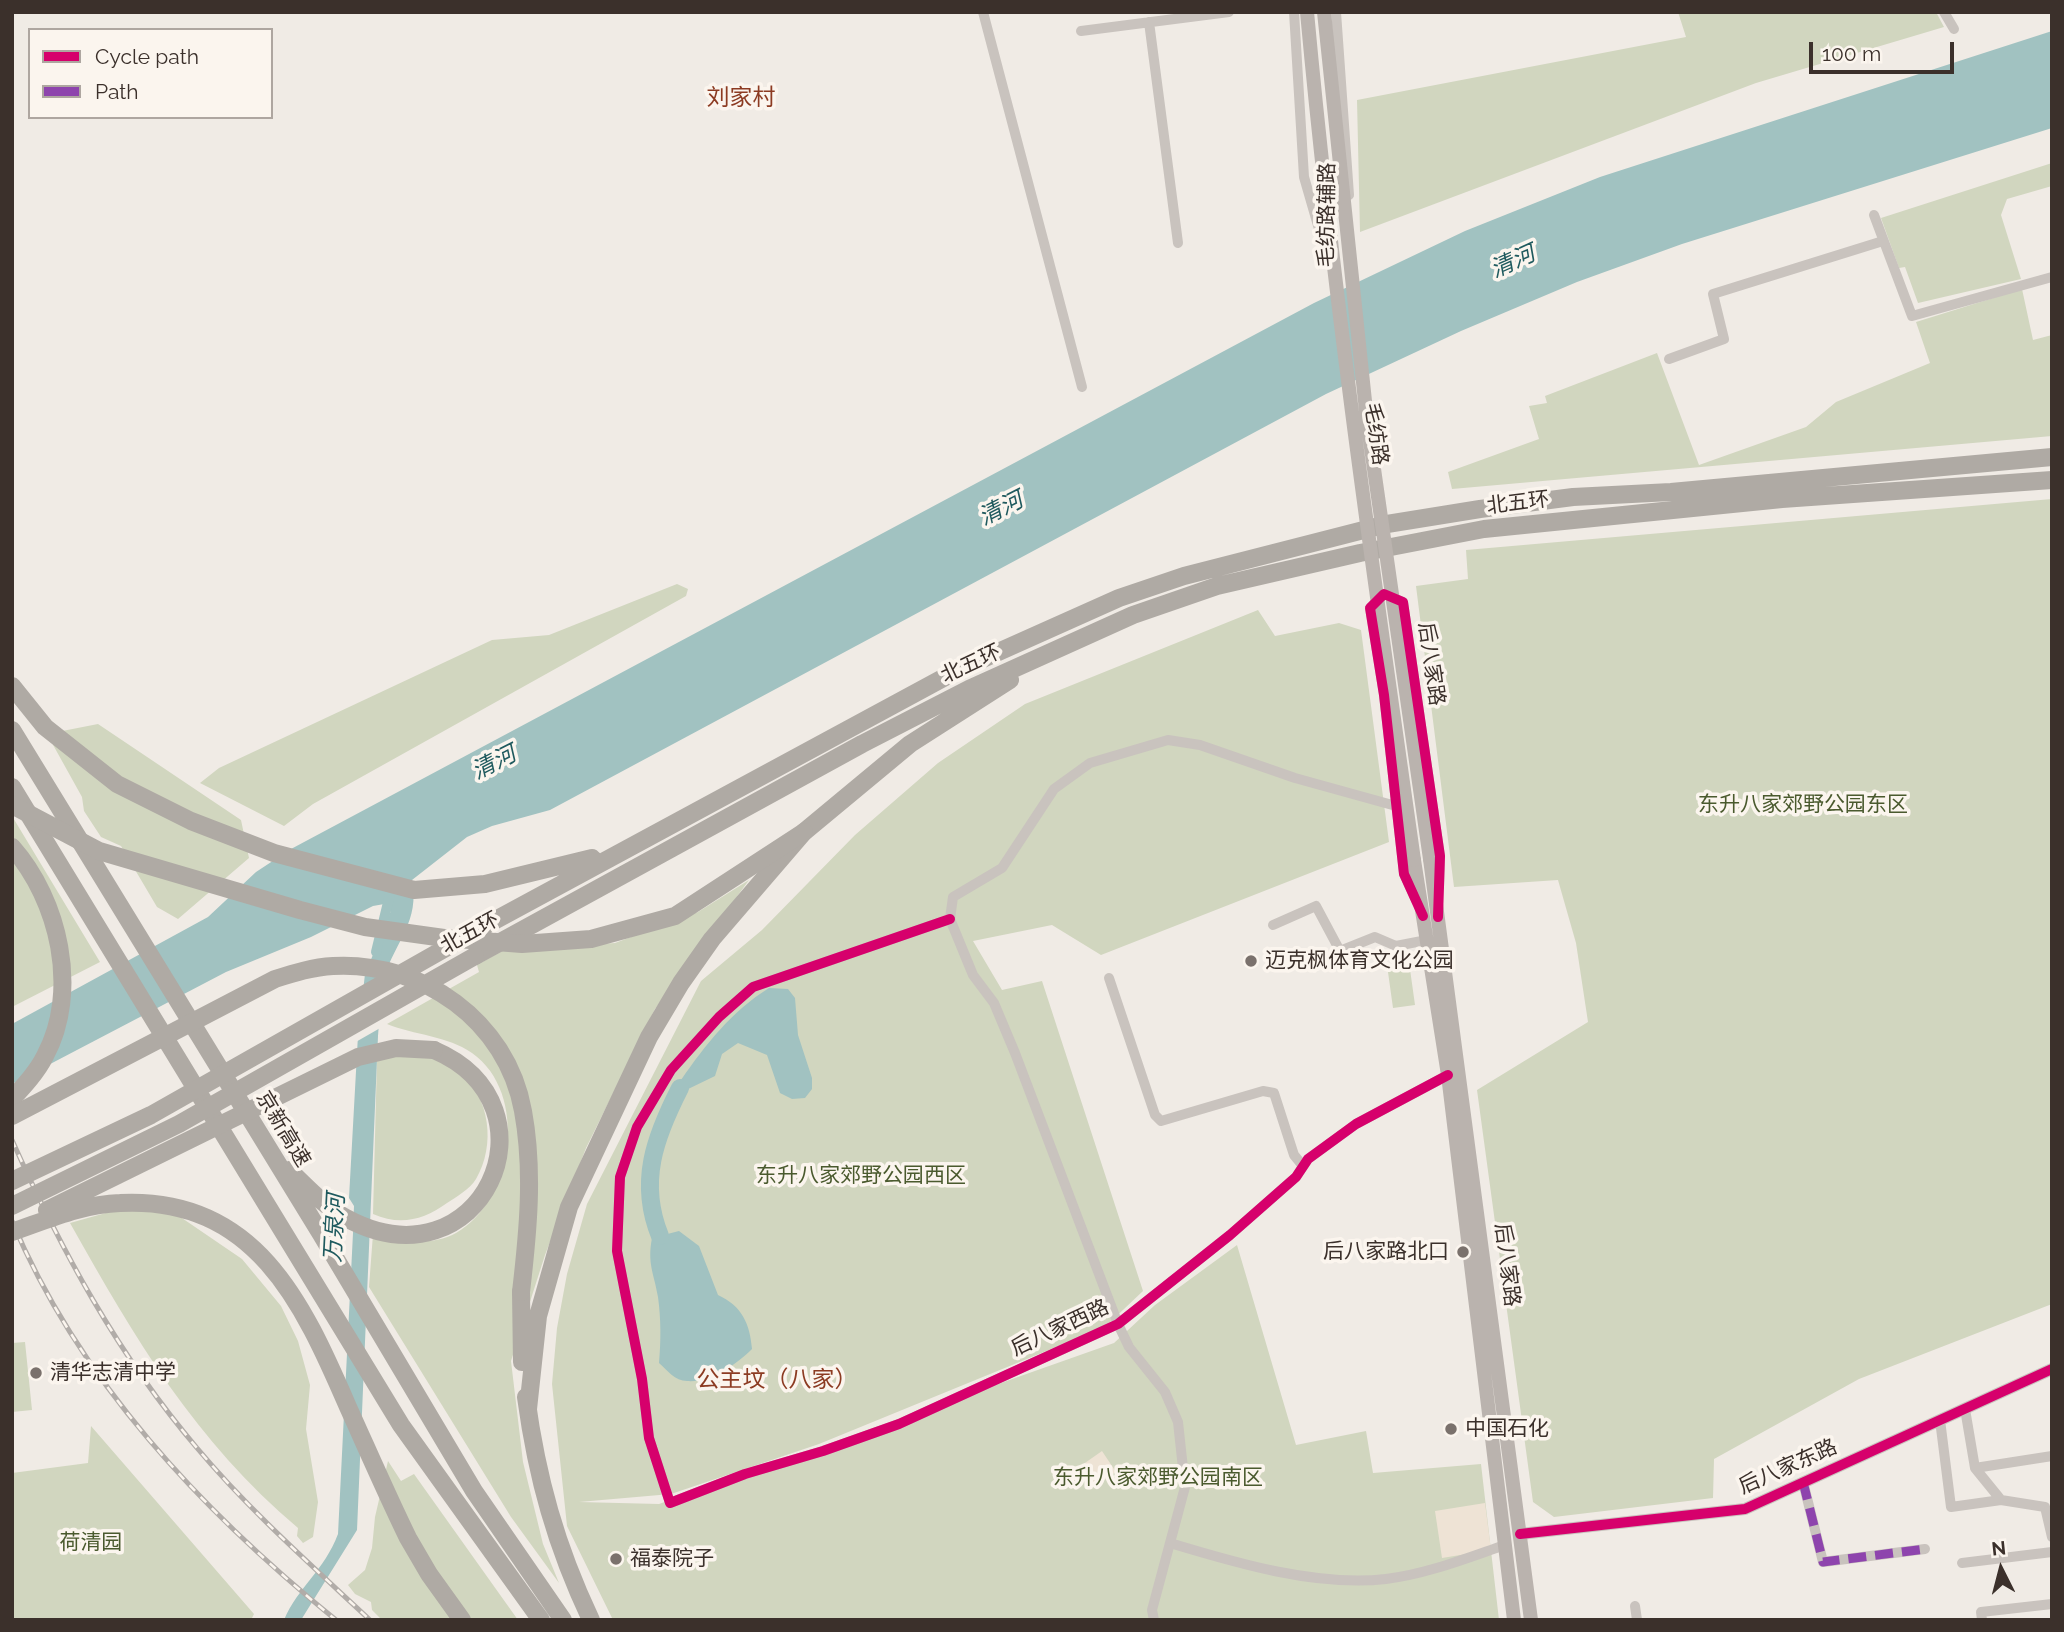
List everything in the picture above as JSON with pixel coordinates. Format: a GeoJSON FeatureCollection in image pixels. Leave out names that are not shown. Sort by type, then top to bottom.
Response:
{"type":"FeatureCollection","features":[{"type":"Feature","properties":{"kind":"highway","name":"北五环"},"geometry":{"type":"LineString","coordinates":[[12,1181],[151,1115],[622,849],[958,670],[1119,598],[1184,576],[1387,524],[1480,509],[1573,497],[1671,492],[2052,457]]}},
{"type":"Feature","properties":{"kind":"highway","name":"北五环"},"geometry":{"type":"LineString","coordinates":[[12,1206],[179,1125],[475,956],[862,744],[969,689],[1133,615],[1217,586],[1360,553],[1484,529],[1782,499],[2052,480]]}},
{"type":"Feature","properties":{"kind":"highway"},"geometry":{"type":"LineString","coordinates":[[12,805],[99,851],[365,927],[444,938],[522,944],[590,939],[675,916],[804,832],[911,744],[1057,650]]}},
{"type":"Feature","properties":{"kind":"highway"},"geometry":{"type":"LineString","coordinates":[[12,686],[45,727],[117,784],[191,821],[274,853],[414,890],[485,884],[622,849]]}},
{"type":"Feature","properties":{"kind":"highway","name":"京新高速"},"geometry":{"type":"LineString","coordinates":[[12,730],[272,1153],[474,1491],[563,1620]]}},
{"type":"Feature","properties":{"kind":"highway"},"geometry":{"type":"LineString","coordinates":[[12,788],[401,1425],[541,1620]]}},
{"type":"Feature","properties":{"kind":"highway"},"geometry":{"type":"LineString","coordinates":[[528,1409],[534,1339],[548,1279],[580,1180],[649,1037],[712,939],[804,832]]}},
{"type":"Feature","properties":{"kind":"highway"},"geometry":{"type":"LineString","coordinates":[[12,847],[28,865],[48,906],[58,942],[63,978],[57,1023],[46,1055],[12,1099]]}},
{"type":"Feature","properties":{"kind":"highway"},"geometry":{"type":"LineString","coordinates":[[12,1116],[275,979],[307,969],[334,966],[401,974],[430,985],[459,1004],[500,1051],[512,1076],[522,1108],[528,1149],[527,1236],[521,1292],[522,1361],[534,1460],[564,1563],[591,1620]]}},
{"type":"Feature","properties":{"kind":"highway"},"geometry":{"type":"LineString","coordinates":[[12,1230],[358,1057],[396,1048],[435,1050],[464,1066],[486,1090],[497,1121],[498,1155],[489,1185],[468,1213],[433,1232],[404,1235],[369,1228],[326,1205],[272,1153]]}},
{"type":"Feature","properties":{"kind":"highway"},"geometry":{"type":"LineString","coordinates":[[12,1230],[78,1210],[120,1203],[158,1205],[198,1215],[250,1245],[271,1265],[300,1303],[408,1538],[429,1574],[462,1620]]}},
{"type":"Feature","properties":{"kind":"main road","name":"毛纺路"},"geometry":{"type":"LineString","coordinates":[[1307,12],[1321,168],[1351,407],[1414,860]]}},
{"type":"Feature","properties":{"kind":"main road","name":"毛纺路"},"geometry":{"type":"LineString","coordinates":[[1324,12],[1367,420],[1430,859]]}},
{"type":"Feature","properties":{"kind":"main road","name":"后八家路"},"geometry":{"type":"LineString","coordinates":[[1430,859],[1430,917],[1427,940],[1448,1075],[1514,1620]]}},
{"type":"Feature","properties":{"kind":"main road","name":"后八家路"},"geometry":{"type":"LineString","coordinates":[[1414,860],[1430,917],[1531,1620]]}},
{"type":"Feature","properties":{"kind":"street"},"geometry":{"type":"LineString","coordinates":[[983,12],[1082,387]]}},
{"type":"Feature","properties":{"kind":"street"},"geometry":{"type":"LineString","coordinates":[[1080,31],[1229,12]]}},
{"type":"Feature","properties":{"kind":"street","name":"毛纺路辅路"},"geometry":{"type":"LineString","coordinates":[[1294,12],[1304,177],[1328,260]]}},
{"type":"Feature","properties":{"kind":"street","name":"毛纺路辅路"},"geometry":{"type":"LineString","coordinates":[[1336,12],[1349,169],[1344,266],[1361,418]]}},
{"type":"Feature","properties":{"kind":"street"},"geometry":{"type":"LineString","coordinates":[[1944,12],[1954,29]]}},
{"type":"Feature","properties":{"kind":"street"},"geometry":{"type":"LineString","coordinates":[[1149,22],[1178,243]]}},
{"type":"Feature","properties":{"kind":"street"},"geometry":{"type":"LineString","coordinates":[[1874,215],[1912,316],[2052,277]]}},
{"type":"Feature","properties":{"kind":"street"},"geometry":{"type":"LineString","coordinates":[[1669,359],[1724,339],[1713,294],[1883,241]]}},
{"type":"Feature","properties":{"kind":"street","name":"后八家路"},"geometry":{"type":"LineString","coordinates":[[1384,594],[1403,602],[1440,856],[1430,917],[1404,874],[1370,608],[1384,594]]}},
{"type":"Feature","properties":{"kind":"street"},"geometry":{"type":"LineString","coordinates":[[1154,1620],[1152,1610],[1185,1488],[1178,1422],[1165,1392],[1129,1347],[1118,1324],[995,1003],[973,975],[950,919],[953,897],[1002,868],[1054,789],[1090,763],[1168,740],[1200,745],[1295,778],[1396,806]]}},
{"type":"Feature","properties":{"kind":"street"},"geometry":{"type":"LineString","coordinates":[[1273,925],[1316,906],[1340,951],[1376,937],[1396,946],[1427,940]]}},
{"type":"Feature","properties":{"kind":"street","name":"后八家西路"},"geometry":{"type":"LineString","coordinates":[[950,919],[753,987],[719,1017],[671,1070],[637,1127],[620,1177],[617,1251],[642,1379],[649,1438],[670,1503],[745,1474],[823,1451],[899,1424],[1118,1324],[1230,1235],[1296,1177],[1308,1159],[1356,1124],[1448,1075]]}},
{"type":"Feature","properties":{"kind":"street"},"geometry":{"type":"LineString","coordinates":[[1109,978],[1155,1115],[1161,1121],[1263,1091],[1274,1093],[1294,1155],[1303,1166]]}},
{"type":"Feature","properties":{"kind":"street","name":"后八家东路"},"geometry":{"type":"LineString","coordinates":[[1520,1534],[1745,1509],[2052,1368]]}},
{"type":"Feature","properties":{"kind":"street"},"geometry":{"type":"LineString","coordinates":[[1965,1409],[1975,1468],[2001,1500]]}},
{"type":"Feature","properties":{"kind":"street"},"geometry":{"type":"LineString","coordinates":[[1940,1420],[1951,1507],[2001,1500],[2048,1506],[2052,1537]]}},
{"type":"Feature","properties":{"kind":"street"},"geometry":{"type":"LineString","coordinates":[[1975,1468],[2052,1456]]}},
{"type":"Feature","properties":{"kind":"street"},"geometry":{"type":"LineString","coordinates":[[1803,1482],[1822,1562],[1925,1549]]}},
{"type":"Feature","properties":{"kind":"street"},"geometry":{"type":"LineString","coordinates":[[1170,1543],[1234,1562],[1315,1577],[1385,1579],[1430,1570],[1505,1545]]}},
{"type":"Feature","properties":{"kind":"street"},"geometry":{"type":"LineString","coordinates":[[1962,1563],[2052,1552]]}},
{"type":"Feature","properties":{"kind":"street"},"geometry":{"type":"LineString","coordinates":[[1982,1620],[1981,1612],[2052,1604]]}},
{"type":"Feature","properties":{"kind":"street"},"geometry":{"type":"LineString","coordinates":[[1635,1606],[1637,1620]]}},
{"type":"Feature","properties":{"kind":"green space"},"geometry":{"type":"Polygon","coordinates":[[[1678,12],[1936,12],[1944,27],[1756,83],[1360,232],[1357,100],[1686,37],[1678,12]]]}},
{"type":"Feature","properties":{"kind":"green space"},"geometry":{"type":"Polygon","coordinates":[[[2052,163],[2052,186],[2007,199],[2001,215],[2021,279],[1918,303],[1905,267],[1899,268],[1881,218],[2052,163]]]}},
{"type":"Feature","properties":{"kind":"green space"},"geometry":{"type":"Polygon","coordinates":[[[2022,289],[2033,340],[2052,335],[2052,436],[1452,489],[1448,472],[1539,439],[1529,406],[1547,403],[1545,396],[1657,353],[1699,465],[1806,427],[1836,402],[1930,363],[1916,322],[2022,289]]]}},
{"type":"Feature","properties":{"kind":"green space","name":"东升八家郊野公园东区"},"geometry":{"type":"Polygon","coordinates":[[[2052,499],[2052,1304],[1859,1379],[1714,1459],[1713,1498],[1554,1517],[1533,1502],[1477,1090],[1588,1022],[1576,943],[1558,880],[1454,887],[1416,586],[1468,579],[1466,550],[2052,499]]]}},
{"type":"Feature","properties":{"kind":"green space"},"geometry":{"type":"Polygon","coordinates":[[[677,584],[688,589],[686,596],[313,804],[284,826],[200,783],[219,768],[492,640],[549,635],[677,584]]]}},
{"type":"Feature","properties":{"kind":"green space","name":"东升八家郊野公园西区"},"geometry":{"type":"Polygon","coordinates":[[[1258,610],[1275,636],[1339,623],[1361,630],[1389,842],[1101,955],[1052,925],[973,941],[1002,990],[1042,981],[1143,1291],[1105,1327],[819,1444],[671,1494],[579,1502],[659,1504],[1114,1343],[1155,1305],[1237,1245],[1296,1445],[1366,1431],[1373,1473],[1481,1464],[1499,1620],[613,1620],[567,1526],[552,1384],[557,1328],[567,1274],[587,1204],[701,981],[762,930],[855,835],[938,763],[1025,704],[1258,610]]]}},
{"type":"Feature","properties":{"kind":"green space"},"geometry":{"type":"Polygon","coordinates":[[[98,724],[241,820],[249,858],[178,919],[157,907],[121,846],[101,837],[84,811],[82,797],[47,734],[98,724]]]}},
{"type":"Feature","properties":{"kind":"green space"},"geometry":{"type":"Polygon","coordinates":[[[12,816],[100,962],[12,1007],[12,816]]]}},
{"type":"Feature","properties":{"kind":"green space"},"geometry":{"type":"Polygon","coordinates":[[[749,880],[655,1009],[586,1148],[545,1255],[511,1361],[523,1462],[543,1544],[559,1583],[511,1517],[369,1287],[373,1234],[425,1241],[456,1233],[476,1217],[491,1197],[502,1172],[507,1146],[507,1119],[502,1093],[490,1071],[463,1047],[387,1024],[479,972],[477,965],[504,950],[615,943],[698,912],[749,880]]]}},
{"type":"Feature","properties":{"kind":"green space"},"geometry":{"type":"Polygon","coordinates":[[[1409,962],[1415,1005],[1393,1008],[1387,965],[1409,962]]]}},
{"type":"Feature","properties":{"kind":"green space"},"geometry":{"type":"Polygon","coordinates":[[[404,1055],[441,1061],[460,1071],[478,1094],[484,1108],[488,1137],[482,1166],[470,1186],[430,1214],[393,1220],[373,1214],[377,1060],[404,1055]]]}},
{"type":"Feature","properties":{"kind":"green space"},"geometry":{"type":"Polygon","coordinates":[[[120,1209],[176,1214],[242,1259],[281,1306],[298,1341],[310,1385],[306,1429],[318,1502],[313,1537],[303,1543],[297,1536],[298,1528],[261,1495],[228,1460],[170,1386],[144,1348],[70,1223],[120,1209]]]}},
{"type":"Feature","properties":{"kind":"green space"},"geometry":{"type":"Polygon","coordinates":[[[25,1342],[32,1410],[12,1412],[12,1343],[25,1342]]]}},
{"type":"Feature","properties":{"kind":"green space","name":"荷清园"},"geometry":{"type":"Polygon","coordinates":[[[91,1426],[254,1614],[251,1620],[12,1620],[12,1473],[88,1463],[91,1426]]]}},
{"type":"Feature","properties":{"kind":"green space"},"geometry":{"type":"Polygon","coordinates":[[[388,1461],[401,1481],[414,1474],[518,1620],[382,1620],[372,1610],[371,1602],[355,1594],[348,1585],[365,1570],[372,1548],[375,1517],[388,1461]]]}},
{"type":"Feature","properties":{"kind":"shaded area"},"geometry":{"type":"Polygon","coordinates":[[[1102,1451],[1116,1472],[1095,1486],[1082,1465],[1102,1451]]]}},
{"type":"Feature","properties":{"kind":"shaded area"},"geometry":{"type":"Polygon","coordinates":[[[1485,1503],[1491,1550],[1442,1558],[1435,1511],[1485,1503]]]}},
{"type":"Feature","properties":{"kind":"water","name":"清河"},"geometry":{"type":"Polygon","coordinates":[[[2052,31],[2052,128],[1682,244],[1577,282],[1461,331],[1326,394],[550,810],[492,826],[467,837],[412,880],[414,894],[410,919],[384,977],[380,998],[357,1530],[301,1620],[284,1620],[296,1598],[326,1558],[338,1534],[353,1233],[354,1206],[349,1198],[358,1035],[365,974],[391,911],[390,903],[373,906],[311,937],[226,972],[12,1084],[12,1024],[208,917],[256,872],[291,849],[1314,303],[1465,231],[1600,177],[2052,31]]]}},
{"type":"Feature","properties":{"kind":"water"},"geometry":{"type":"Polygon","coordinates":[[[769,988],[788,989],[795,998],[798,1035],[812,1078],[812,1089],[805,1098],[792,1099],[780,1093],[767,1055],[738,1043],[722,1054],[715,1076],[684,1091],[680,1088],[681,1080],[720,1029],[743,1007],[769,988]]]}},
{"type":"Feature","properties":{"kind":"water"},"geometry":{"type":"Polygon","coordinates":[[[679,1231],[699,1246],[718,1295],[739,1310],[747,1324],[752,1349],[739,1361],[714,1376],[696,1381],[679,1379],[659,1363],[660,1314],[651,1262],[652,1238],[679,1231]]]}},
{"type":"Feature","properties":{"kind":"pier"},"geometry":{"type":"Polygon","coordinates":[[[386,985],[382,1027],[354,1043],[359,999],[386,985]]]}},
{"type":"Feature","properties":{"kind":"waterway","name":"万泉河"},"geometry":{"type":"LineString","coordinates":[[376,952],[391,890]]}},
{"type":"Feature","properties":{"kind":"waterway"},"geometry":{"type":"LineString","coordinates":[[660,1236],[650,1197],[652,1160],[663,1124],[680,1088]]}},
{"type":"Feature","properties":{"kind":"railway"},"geometry":{"type":"LineString","coordinates":[[12,1140],[50,1221],[93,1300],[168,1413],[238,1493],[370,1620]]}},
{"type":"Feature","properties":{"kind":"railway"},"geometry":{"type":"LineString","coordinates":[[12,1221],[40,1280],[72,1336],[149,1440],[239,1535],[336,1620]]}},
{"type":"Feature","properties":{"kind":"marked path"},"geometry":{"type":"LineString","coordinates":[[1803,1482],[1823,1562],[1925,1549]]}},
{"type":"Feature","properties":{"kind":"cycle path"},"geometry":{"type":"LineString","coordinates":[[1423,916],[1404,874],[1384,695],[1370,608],[1384,594],[1403,602],[1440,856],[1438,917]]}},
{"type":"Feature","properties":{"kind":"cycle path"},"geometry":{"type":"LineString","coordinates":[[950,919],[753,987],[719,1017],[671,1070],[637,1127],[620,1177],[617,1251],[642,1379],[649,1438],[670,1503],[745,1474],[823,1451],[899,1424],[1118,1324],[1230,1235],[1296,1177],[1308,1159],[1356,1124],[1448,1075]]}},
{"type":"Feature","properties":{"kind":"cycle path"},"geometry":{"type":"LineString","coordinates":[[1520,1534],[1745,1509],[2052,1369]]}},
{"type":"Feature","properties":{"kind":"place","name":"迈克枫体育文化公园"},"geometry":{"type":"Point","coordinates":[1251,961]}},
{"type":"Feature","properties":{"kind":"place","name":"后八家路北口"},"geometry":{"type":"Point","coordinates":[1463,1252]}},
{"type":"Feature","properties":{"kind":"place","name":"清华志清中学"},"geometry":{"type":"Point","coordinates":[36,1373]}},
{"type":"Feature","properties":{"kind":"place","name":"中国石化"},"geometry":{"type":"Point","coordinates":[1451,1429]}},
{"type":"Feature","properties":{"kind":"place","name":"福泰院子"},"geometry":{"type":"Point","coordinates":[616,1559]}},
{"type":"Feature","properties":{"kind":"district","name":"刘家村"},"geometry":{"type":"Point","coordinates":[741,98]}},
{"type":"Feature","properties":{"kind":"district","name":"公主坟（八家）"},"geometry":{"type":"Point","coordinates":[777,1380]}},
{"type":"Feature","properties":{"kind":"park label","name":"东升八家郊野公园南区"},"geometry":{"type":"Point","coordinates":[1158,1478]}}]}
